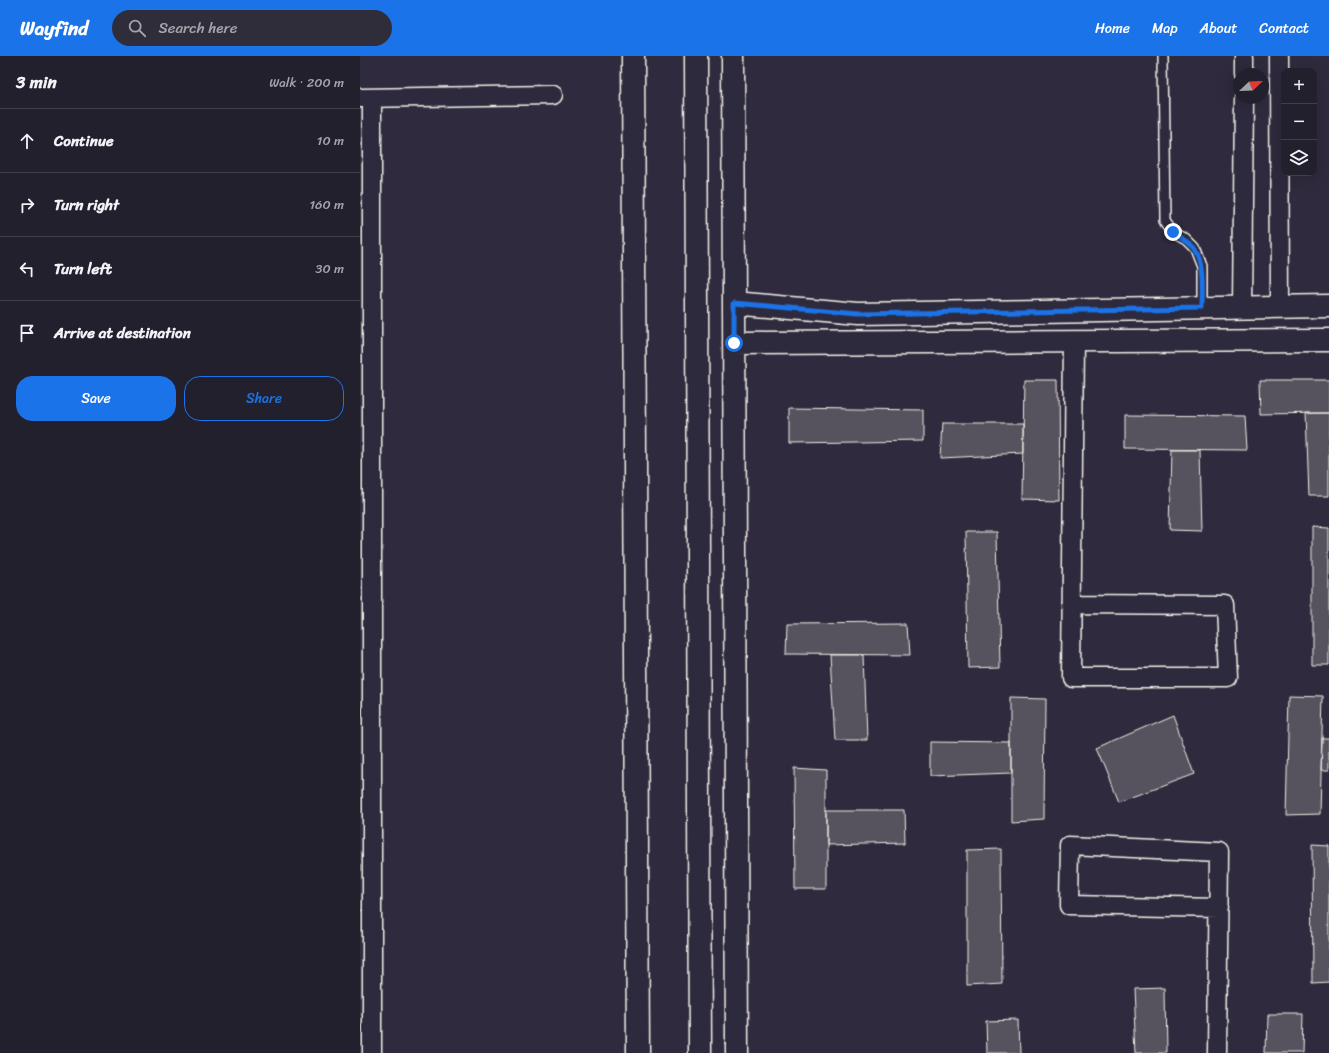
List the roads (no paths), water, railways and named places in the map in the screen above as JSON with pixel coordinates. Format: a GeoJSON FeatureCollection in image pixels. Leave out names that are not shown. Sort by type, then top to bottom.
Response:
{"type":"FeatureCollection","features":[{"type":"Feature","properties":{"kind":"main road"},"geometry":{"type":"LineString","coordinates":[[634,56],[638,1053]]}},
{"type":"Feature","properties":{"kind":"main road"},"geometry":{"type":"LineString","coordinates":[[696,56],[700,1053]]}},
{"type":"Feature","properties":{"kind":"main road"},"geometry":{"type":"LineString","coordinates":[[733,56],[737,1053]]}},
{"type":"Feature","properties":{"kind":"main road"},"geometry":{"type":"LineString","coordinates":[[734,303],[858,314],[1329,306]]}},
{"type":"Feature","properties":{"kind":"main road"},"geometry":{"type":"LineString","coordinates":[[734,343],[1329,340]]}},
{"type":"Feature","properties":{"kind":"street"},"geometry":{"type":"LineString","coordinates":[[1244,56],[1244,68]]}},
{"type":"Feature","properties":{"kind":"street"},"geometry":{"type":"LineString","coordinates":[[1279,56],[1280,307]]}},
{"type":"Feature","properties":{"kind":"street"},"geometry":{"type":"LineString","coordinates":[[372,1053],[366,735],[366,98],[552,95]]}},
{"type":"Feature","properties":{"kind":"street"},"geometry":{"type":"LineString","coordinates":[[1242,307],[1244,104]]}},
{"type":"Feature","properties":{"kind":"street"},"geometry":{"type":"LineString","coordinates":[[1071,604],[1225,604],[1228,678],[1070,678],[1074,341]]}},
{"type":"Feature","properties":{"kind":"street"},"geometry":{"type":"LineString","coordinates":[[1217,1053],[1219,908],[1219,852],[1070,845],[1069,905],[1219,908]]}},
{"type":"Feature","properties":{"kind":"lane"},"geometry":{"type":"LineString","coordinates":[[1163,56],[1165,220],[1173,232],[1195,248],[1202,266],[1202,308]]}}]}
